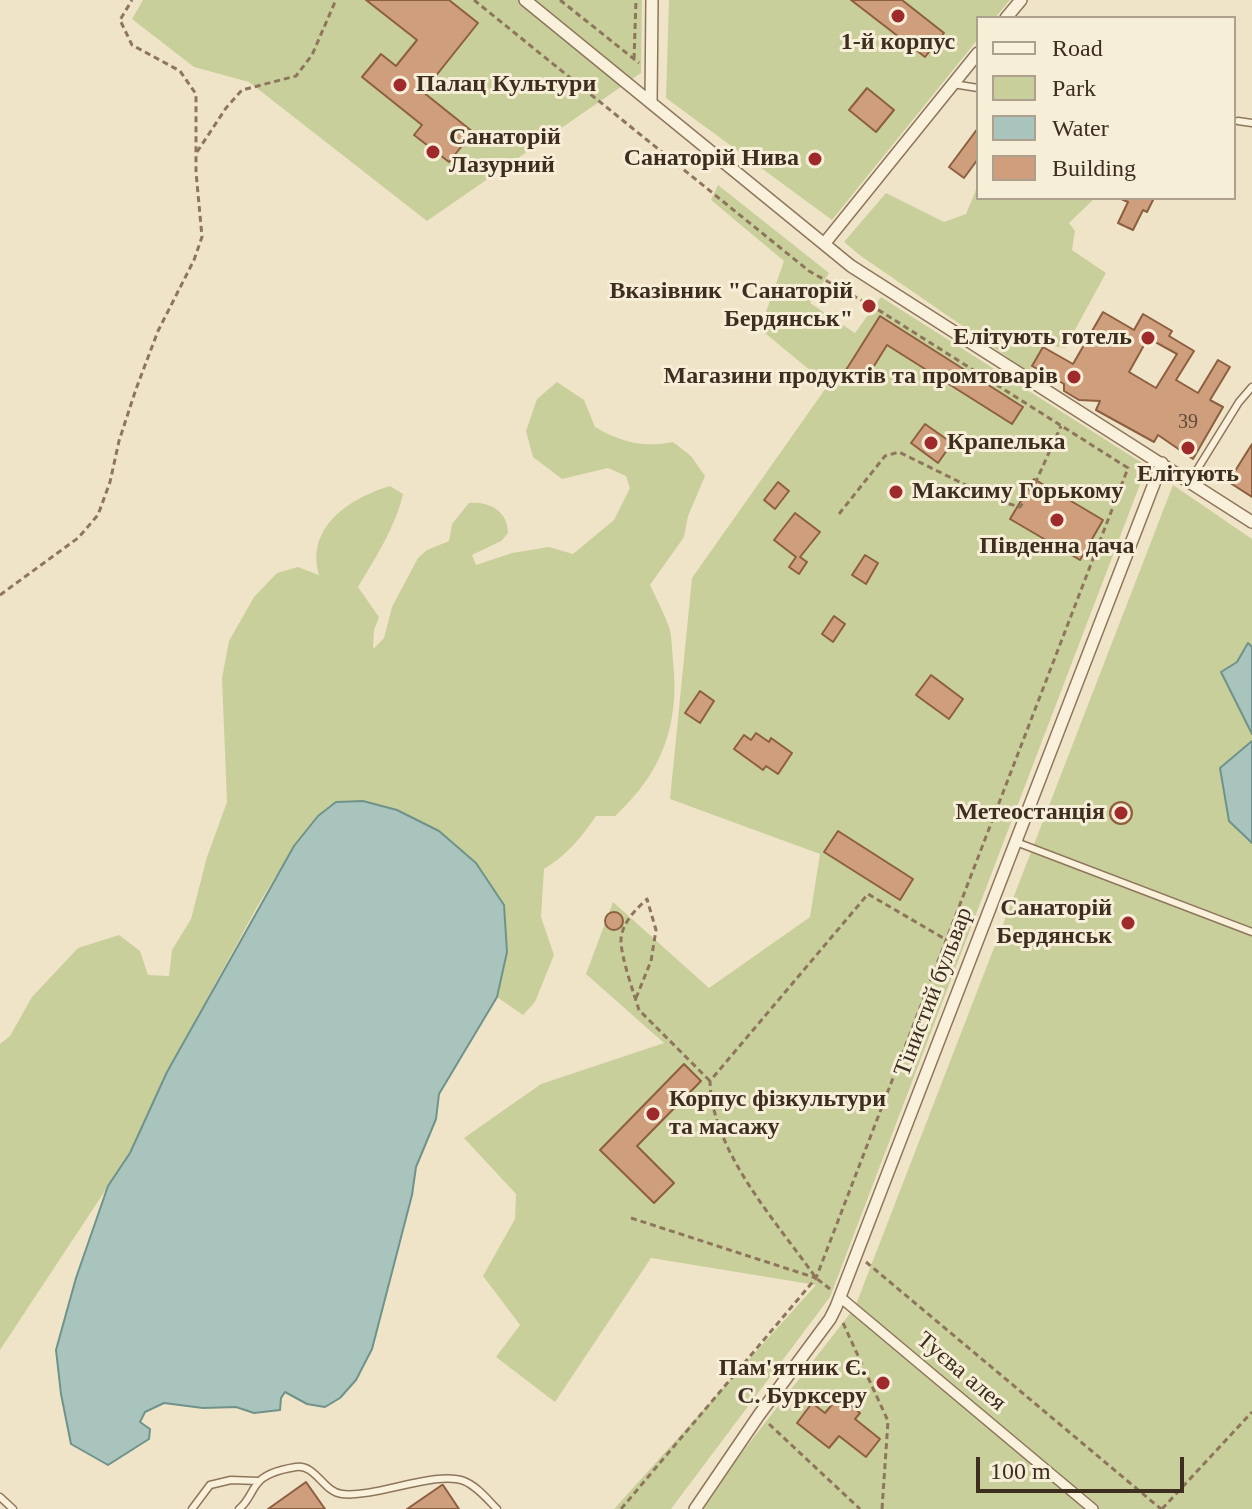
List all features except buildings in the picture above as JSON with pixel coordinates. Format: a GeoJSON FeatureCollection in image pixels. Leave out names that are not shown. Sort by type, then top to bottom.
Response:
{"type":"FeatureCollection","features":[{"type":"Feature","properties":{"kind":"street"},"geometry":{"type":"LineString","coordinates":[[525,0],[851,266],[1252,522]]}},
{"type":"Feature","properties":{"kind":"street"},"geometry":{"type":"LineString","coordinates":[[651,103],[652,0]]}},
{"type":"Feature","properties":{"kind":"street"},"geometry":{"type":"LineString","coordinates":[[1008,16],[1021,0]]}},
{"type":"Feature","properties":{"kind":"street"},"geometry":{"type":"LineString","coordinates":[[824,244],[976,55]]}},
{"type":"Feature","properties":{"kind":"street","name":"Тінистий бульвар"},"geometry":{"type":"LineString","coordinates":[[695,1509],[830,1319],[838,1302],[1162,463]]}},
{"type":"Feature","properties":{"kind":"street","name":"Туєва алея"},"geometry":{"type":"LineString","coordinates":[[838,1302],[1093,1509]]}},
{"type":"Feature","properties":{"kind":"lane"},"geometry":{"type":"LineString","coordinates":[[953,84],[976,88]]}},
{"type":"Feature","properties":{"kind":"lane"},"geometry":{"type":"LineString","coordinates":[[1238,121],[1252,123]]}},
{"type":"Feature","properties":{"kind":"lane"},"geometry":{"type":"LineString","coordinates":[[1190,481],[1239,402],[1252,387]]}},
{"type":"Feature","properties":{"kind":"lane"},"geometry":{"type":"LineString","coordinates":[[1016,842],[1252,932]]}},
{"type":"Feature","properties":{"kind":"lane"},"geometry":{"type":"LineString","coordinates":[[192,1509],[210,1485],[231,1480],[258,1481],[276,1472],[300,1466],[312,1471],[333,1491],[343,1494],[399,1488],[443,1478],[464,1480],[497,1509]]}},
{"type":"Feature","properties":{"kind":"lane"},"geometry":{"type":"LineString","coordinates":[[239,1509],[247,1503],[258,1481]]}},
{"type":"Feature","properties":{"kind":"lane"},"geometry":{"type":"LineString","coordinates":[[0,1497],[13,1509]]}},
{"type":"Feature","properties":{"kind":"path"},"geometry":{"type":"LineString","coordinates":[[0,595],[78,538],[98,515],[136,389],[158,331],[194,260],[202,237],[196,152],[196,94],[180,71],[132,45],[120,20],[132,0]]}},
{"type":"Feature","properties":{"kind":"path"},"geometry":{"type":"LineString","coordinates":[[474,0],[809,271],[877,309],[1128,468],[816,1278],[621,1509]]}},
{"type":"Feature","properties":{"kind":"path"},"geometry":{"type":"LineString","coordinates":[[560,0],[634,59],[636,0]]}},
{"type":"Feature","properties":{"kind":"path"},"geometry":{"type":"LineString","coordinates":[[196,152],[242,90],[296,76],[312,55],[335,2]]}},
{"type":"Feature","properties":{"kind":"path"},"geometry":{"type":"LineString","coordinates":[[839,514],[885,456],[899,452],[996,500],[1020,507],[1033,488],[1061,426]]}},
{"type":"Feature","properties":{"kind":"path"},"geometry":{"type":"LineString","coordinates":[[882,1509],[888,1421],[838,1302],[816,1278],[734,1161],[711,1105],[710,1081],[868,894],[947,942],[973,954]]}},
{"type":"Feature","properties":{"kind":"path"},"geometry":{"type":"LineString","coordinates":[[636,998],[651,961],[656,930],[647,899],[630,915],[620,940],[639,1010],[710,1081]]}},
{"type":"Feature","properties":{"kind":"path"},"geometry":{"type":"LineString","coordinates":[[631,1218],[816,1278]]}},
{"type":"Feature","properties":{"kind":"path"},"geometry":{"type":"LineString","coordinates":[[857,1254],[1162,1509],[1252,1412]]}},
{"type":"Feature","properties":{"kind":"path"},"geometry":{"type":"LineString","coordinates":[[759,1415],[860,1509]]}},
{"type":"Feature","properties":{"kind":"green space","name":"Санаторій Лазурний"},"geometry":{"type":"Polygon","coordinates":[[[143,0],[642,0],[641,73],[427,221],[249,82],[194,67],[132,19],[143,0]]]}},
{"type":"Feature","properties":{"kind":"green space","name":"Санаторій Нива"},"geometry":{"type":"Polygon","coordinates":[[[669,0],[1010,0],[997,16],[976,16],[976,41],[832,220],[666,98],[669,0]]]}},
{"type":"Feature","properties":{"kind":"green space"},"geometry":{"type":"Polygon","coordinates":[[[718,185],[829,273],[810,303],[855,333],[881,297],[1147,466],[830,1297],[671,1509],[614,1509],[816,1285],[651,1258],[555,1402],[496,1357],[520,1325],[483,1276],[515,1219],[516,1194],[464,1138],[541,1084],[664,1043],[586,974],[613,902],[709,988],[810,917],[820,854],[670,799],[692,578],[828,385],[760,329],[784,261],[711,200],[718,185]]]}},
{"type":"Feature","properties":{"kind":"green space"},"geometry":{"type":"Polygon","coordinates":[[[976,190],[976,200],[1093,200],[1069,223],[1075,231],[1072,250],[1106,273],[1065,348],[1044,344],[1029,372],[844,242],[886,193],[944,222],[966,214],[976,190]]]}},
{"type":"Feature","properties":{"kind":"green space"},"geometry":{"type":"Polygon","coordinates":[[[557,382],[584,400],[595,427],[632,442],[673,442],[691,456],[705,476],[688,516],[684,537],[650,585],[668,624],[672,642],[674,706],[664,746],[656,765],[631,800],[615,816],[596,816],[573,846],[544,869],[541,917],[554,955],[535,1002],[523,1015],[497,997],[507,951],[318,816],[294,846],[257,907],[167,1072],[130,1153],[0,1350],[0,1044],[10,1036],[32,997],[78,948],[119,935],[140,951],[148,975],[169,976],[172,950],[191,919],[207,857],[227,802],[222,678],[229,641],[254,597],[277,573],[298,567],[319,575],[316,558],[319,543],[334,517],[360,498],[390,486],[403,494],[400,507],[358,587],[379,617],[374,630],[373,649],[384,638],[392,607],[418,558],[427,550],[449,541],[452,524],[469,503],[496,509],[505,519],[508,533],[501,541],[472,555],[476,565],[512,553],[549,547],[573,554],[614,520],[630,488],[626,476],[608,468],[562,479],[533,457],[526,431],[537,399],[557,382]]]}},
{"type":"Feature","properties":{"kind":"green space","name":"Санаторій Бердянськ"},"geometry":{"type":"Polygon","coordinates":[[[1173,485],[1252,539],[1252,1509],[698,1509],[855,1307],[1173,485]]]}},
{"type":"Feature","properties":{"kind":"water"},"geometry":{"type":"Polygon","coordinates":[[[1248,643],[1252,647],[1252,734],[1221,672],[1237,662],[1248,643]]]}},
{"type":"Feature","properties":{"kind":"water"},"geometry":{"type":"Polygon","coordinates":[[[1252,741],[1252,843],[1229,821],[1220,768],[1252,741]]]}},
{"type":"Feature","properties":{"kind":"water"},"geometry":{"type":"Polygon","coordinates":[[[363,801],[397,810],[439,831],[476,863],[504,905],[507,952],[497,997],[439,1094],[436,1119],[416,1167],[412,1195],[372,1349],[356,1380],[340,1398],[325,1407],[307,1404],[285,1392],[280,1410],[254,1413],[236,1407],[203,1408],[164,1403],[145,1412],[140,1422],[150,1429],[149,1439],[108,1465],[71,1444],[56,1350],[76,1278],[108,1186],[130,1153],[167,1072],[294,846],[318,816],[336,802],[363,801]]]}},
{"type":"Feature","properties":{"kind":"place","name":"1-й корпус"},"geometry":{"type":"Point","coordinates":[898,16]}},
{"type":"Feature","properties":{"kind":"place","name":"Палац Культури"},"geometry":{"type":"Point","coordinates":[400,85]}},
{"type":"Feature","properties":{"kind":"place","name":"Санаторій Лазурний"},"geometry":{"type":"Point","coordinates":[433,152]}},
{"type":"Feature","properties":{"kind":"place","name":"Санаторій Нива"},"geometry":{"type":"Point","coordinates":[815,159]}},
{"type":"Feature","properties":{"kind":"place","name":"Вказівник \"Санаторій Бердянськ\""},"geometry":{"type":"Point","coordinates":[869,306]}},
{"type":"Feature","properties":{"kind":"place","name":"Елітують готель"},"geometry":{"type":"Point","coordinates":[1148,338]}},
{"type":"Feature","properties":{"kind":"place","name":"Магазини продуктів та промтоварів"},"geometry":{"type":"Point","coordinates":[1074,377]}},
{"type":"Feature","properties":{"kind":"place","name":"Крапелька"},"geometry":{"type":"Point","coordinates":[931,443]}},
{"type":"Feature","properties":{"kind":"place","name":"Елітують"},"geometry":{"type":"Point","coordinates":[1188,448]}},
{"type":"Feature","properties":{"kind":"place","name":"Максиму Горькому"},"geometry":{"type":"Point","coordinates":[896,492]}},
{"type":"Feature","properties":{"kind":"place","name":"Південна дача"},"geometry":{"type":"Point","coordinates":[1057,520]}},
{"type":"Feature","properties":{"kind":"place","name":"Метеостанція"},"geometry":{"type":"Point","coordinates":[1121,813]}},
{"type":"Feature","properties":{"kind":"place","name":"Санаторій Бердянськ"},"geometry":{"type":"Point","coordinates":[1128,923]}},
{"type":"Feature","properties":{"kind":"place","name":"Корпус фізкультури та масажу"},"geometry":{"type":"Point","coordinates":[653,1114]}},
{"type":"Feature","properties":{"kind":"place","name":"Пам'ятник Є. С. Бурксеру"},"geometry":{"type":"Point","coordinates":[883,1383]}}]}
